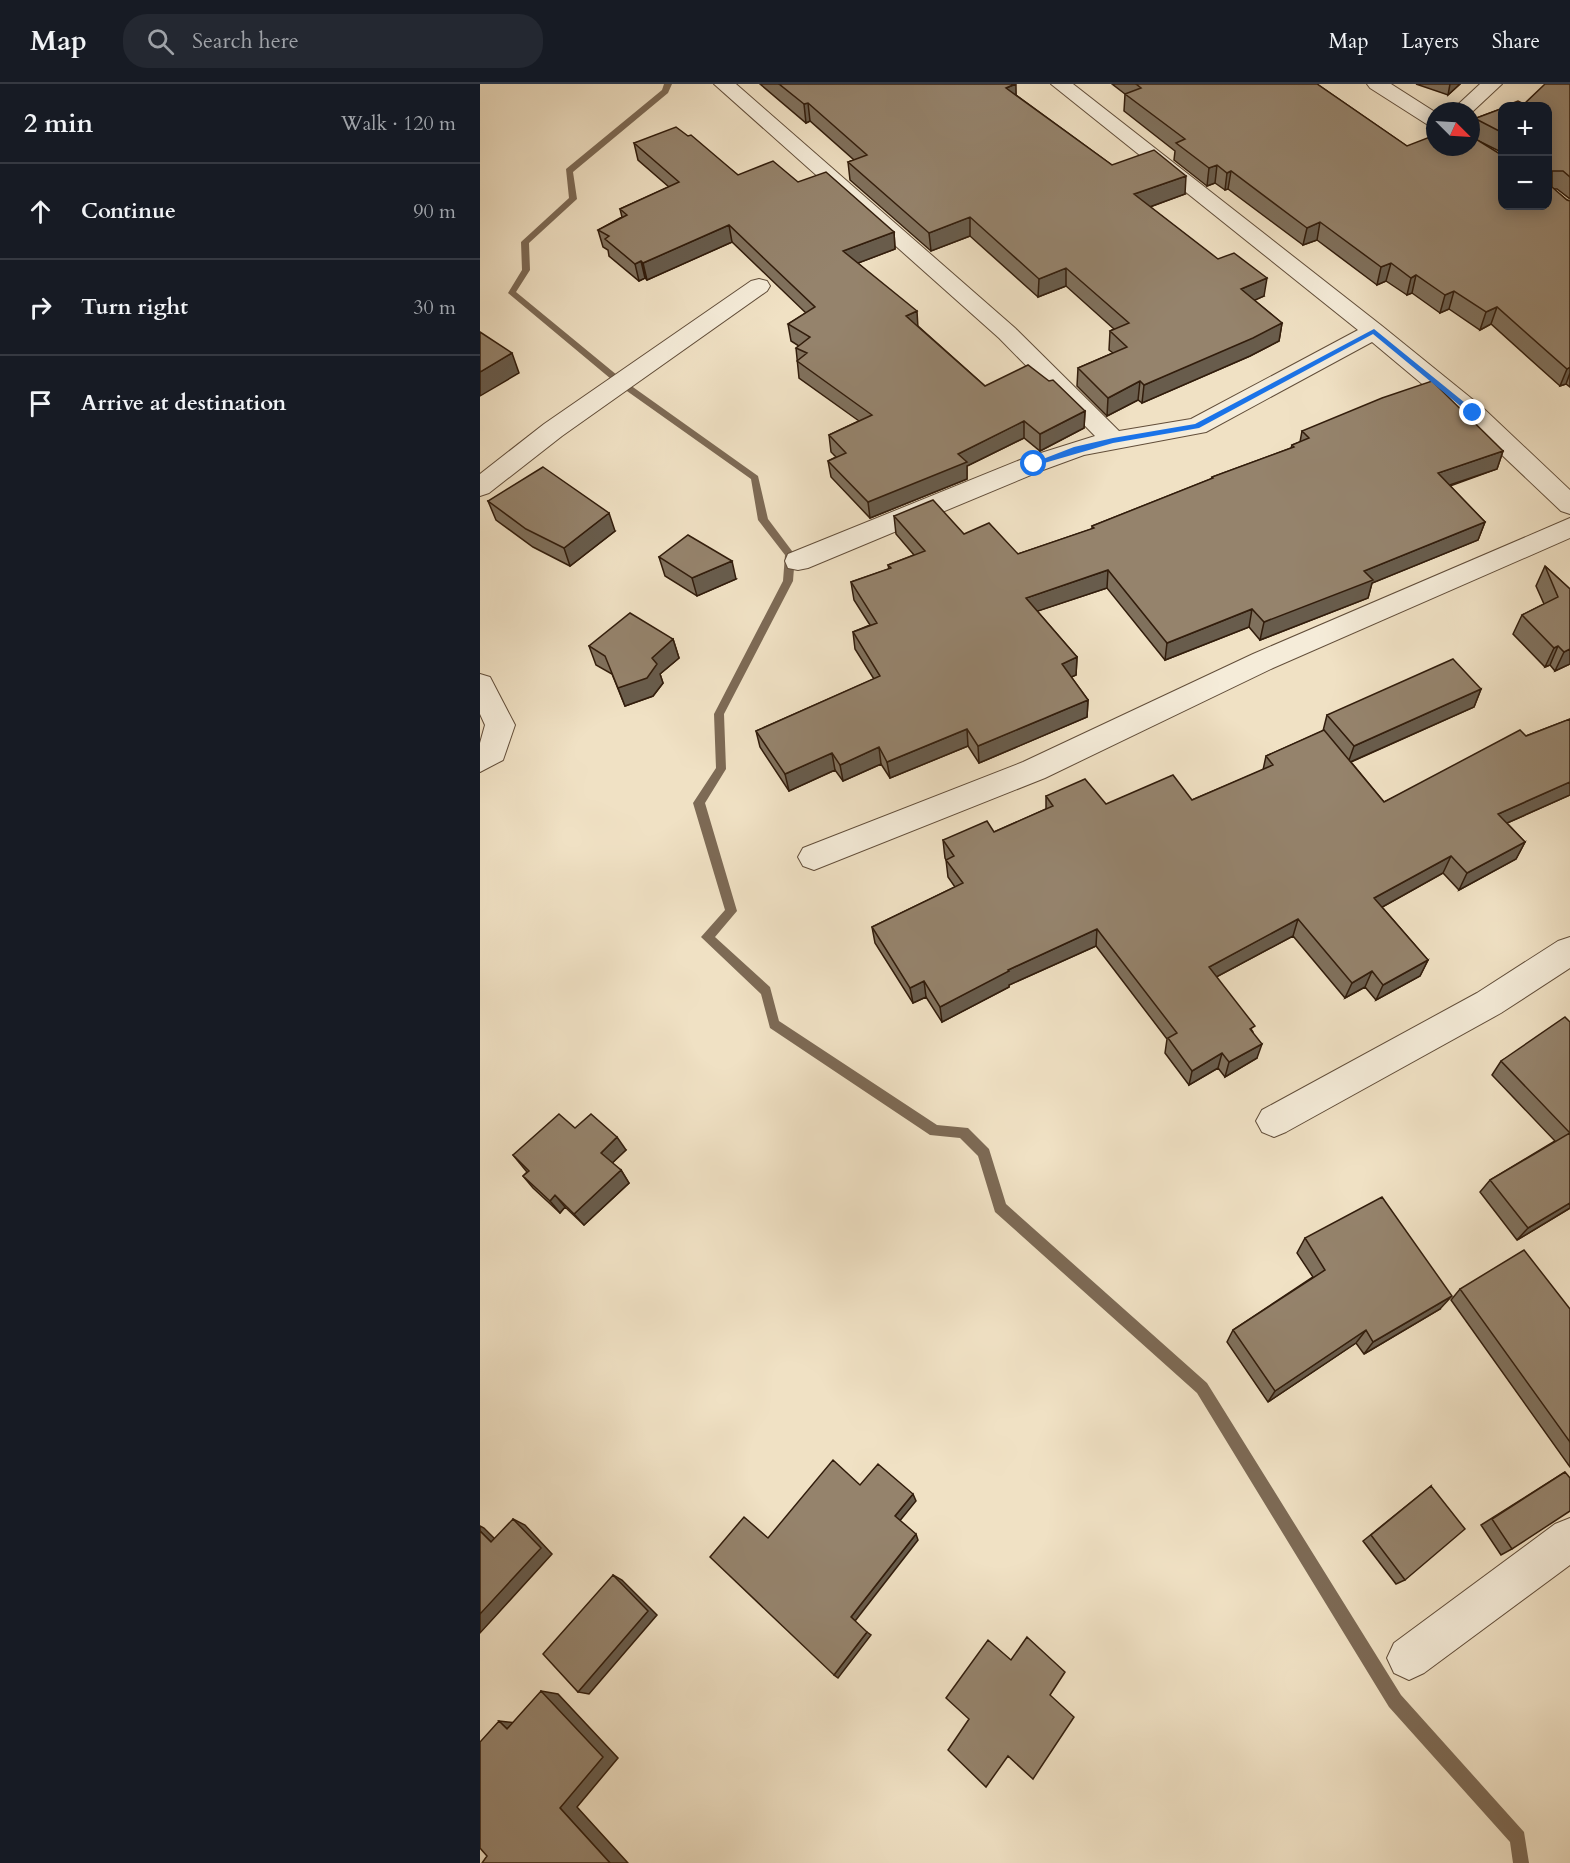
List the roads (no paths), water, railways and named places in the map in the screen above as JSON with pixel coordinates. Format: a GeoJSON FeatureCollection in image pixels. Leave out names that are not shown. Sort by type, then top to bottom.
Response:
{"type":"FeatureCollection","features":[{"type":"Feature","properties":{"kind":"street"},"geometry":{"type":"LineString","coordinates":[[724,84],[1007,333],[1113,440]]}},
{"type":"Feature","properties":{"kind":"street"},"geometry":{"type":"LineString","coordinates":[[1061,84],[1374,331],[1473,413],[1570,504]]}},
{"type":"Feature","properties":{"kind":"street"},"geometry":{"type":"LineString","coordinates":[[1377,84],[1426,115]]}},
{"type":"Feature","properties":{"kind":"street"},"geometry":{"type":"LineString","coordinates":[[1471,102],[1492,84]]}},
{"type":"Feature","properties":{"kind":"street"},"geometry":{"type":"LineString","coordinates":[[480,487],[552,430],[759,286]]}},
{"type":"Feature","properties":{"kind":"street"},"geometry":{"type":"LineString","coordinates":[[798,561],[1034,464],[1077,449],[1113,440],[1197,426],[1374,331]]}},
{"type":"Feature","properties":{"kind":"street"},"geometry":{"type":"LineString","coordinates":[[814,857],[1034,770],[1263,661],[1570,527]]}},
{"type":"Feature","properties":{"kind":"street"},"geometry":{"type":"LineString","coordinates":[[480,685],[500,725],[492,752],[480,760]]}},
{"type":"Feature","properties":{"kind":"street"},"geometry":{"type":"LineString","coordinates":[[1274,1121],[1489,1003],[1570,951]]}},
{"type":"Feature","properties":{"kind":"street"},"geometry":{"type":"LineString","coordinates":[[1409,1658],[1570,1539]]}},
{"type":"Feature","properties":{"kind":"waterway"},"geometry":{"type":"LineString","coordinates":[[668,84],[665,91],[569,171],[573,199],[525,242],[526,270],[512,293],[620,382],[755,478],[763,520],[790,555],[788,581],[719,714],[721,769],[699,803],[731,911],[707,937],[766,991],[774,1024],[935,1131],[963,1132],[984,1153],[1000,1208],[1202,1388],[1395,1701],[1518,1838],[1521,1863]]}}]}
